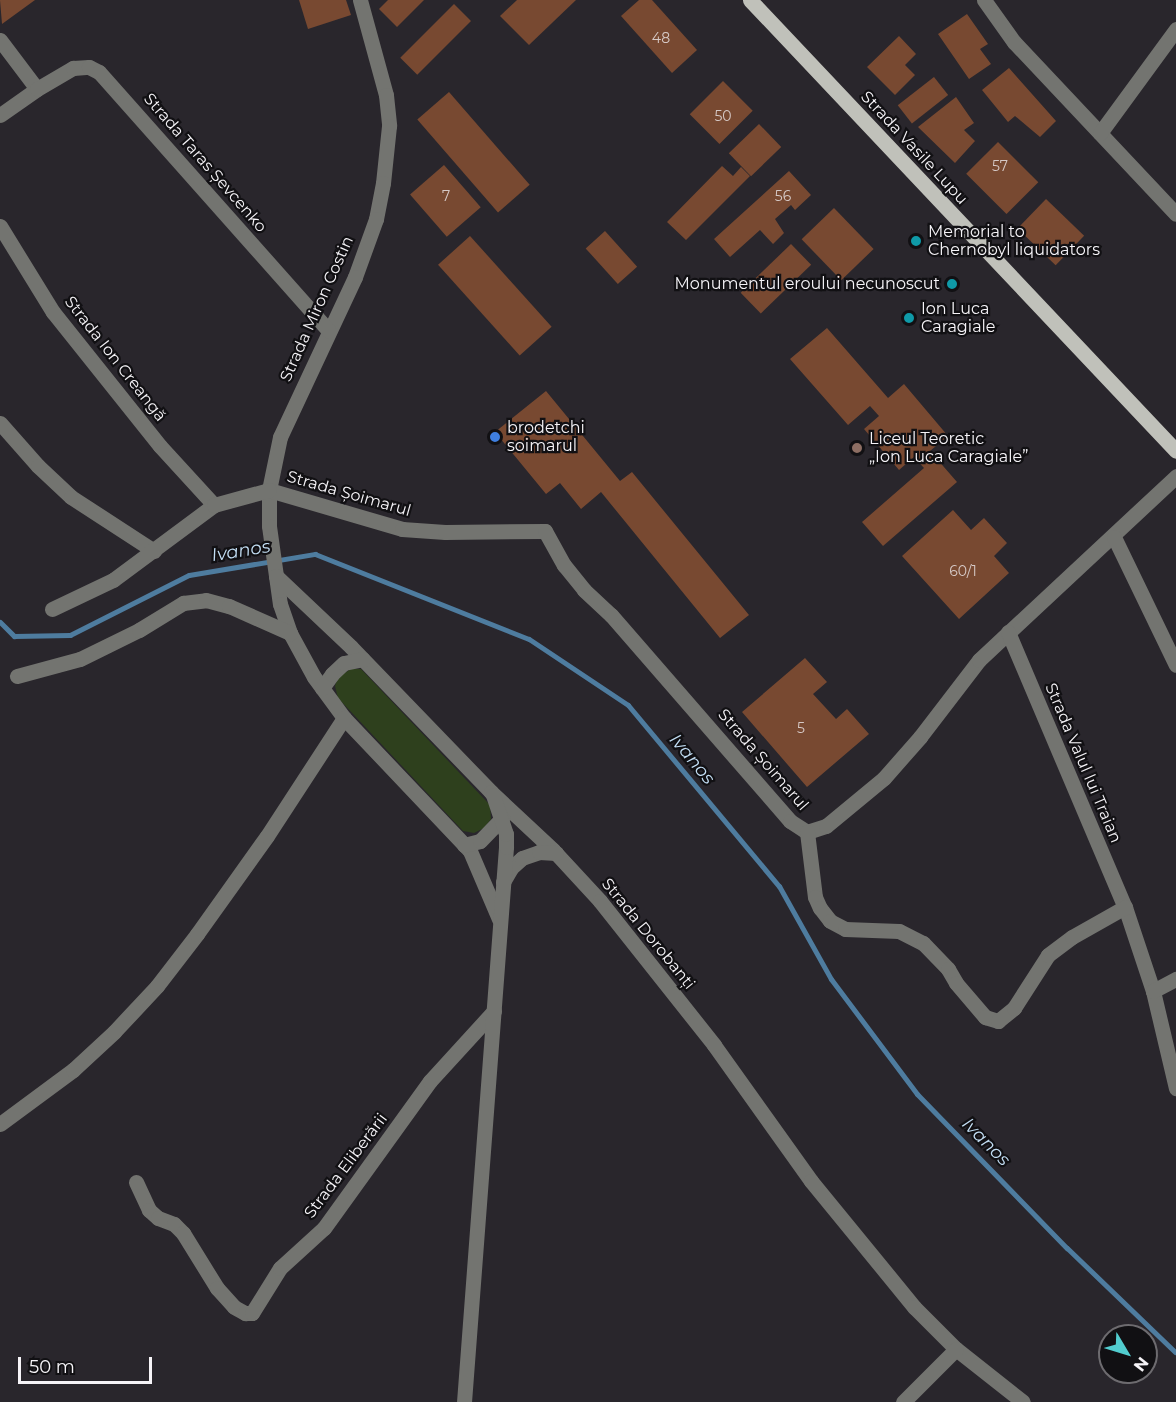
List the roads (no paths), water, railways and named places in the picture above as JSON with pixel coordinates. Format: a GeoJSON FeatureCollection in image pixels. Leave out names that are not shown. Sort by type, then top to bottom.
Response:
{"type":"FeatureCollection","features":[{"type":"Feature","properties":{"kind":"main road","name":"Strada Vasile Lupu"},"geometry":{"type":"LineString","coordinates":[[750,0],[1176,451]]}},
{"type":"Feature","properties":{"kind":"street","name":"Strada Miron Costin"},"geometry":{"type":"LineString","coordinates":[[268,490],[280,437],[355,277],[376,219],[386,161],[389,126],[386,95],[360,0]]}},
{"type":"Feature","properties":{"kind":"street"},"geometry":{"type":"LineString","coordinates":[[984,0],[1014,42],[1176,214]]}},
{"type":"Feature","properties":{"kind":"street"},"geometry":{"type":"LineString","coordinates":[[1100,133],[1176,29]]}},
{"type":"Feature","properties":{"kind":"street"},"geometry":{"type":"LineString","coordinates":[[0,40],[37,89],[0,115]]}},
{"type":"Feature","properties":{"kind":"street","name":"Strada Taras Șevcenko"},"geometry":{"type":"LineString","coordinates":[[37,89],[73,68],[89,67],[99,72],[329,331]]}},
{"type":"Feature","properties":{"kind":"street","name":"Strada Ion Creangă"},"geometry":{"type":"LineString","coordinates":[[0,226],[53,312],[160,446],[214,505]]}},
{"type":"Feature","properties":{"kind":"street"},"geometry":{"type":"LineString","coordinates":[[0,423],[38,466],[71,497],[153,551]]}},
{"type":"Feature","properties":{"kind":"street","name":"Strada Șoimarul"},"geometry":{"type":"LineString","coordinates":[[268,490],[402,530],[545,531],[564,565],[584,590],[611,615],[790,820],[807,832],[826,826],[884,778],[920,738],[979,660],[1114,537],[1176,476]]}},
{"type":"Feature","properties":{"kind":"street"},"geometry":{"type":"LineString","coordinates":[[52,609],[112,580],[214,505],[268,490],[280,604],[290,633],[322,688],[344,718],[464,844],[482,875],[499,918]]}},
{"type":"Feature","properties":{"kind":"street"},"geometry":{"type":"LineString","coordinates":[[1114,537],[1176,664]]}},
{"type":"Feature","properties":{"kind":"street","name":"Strada Dorobanți"},"geometry":{"type":"LineString","coordinates":[[276,576],[363,659],[491,792],[556,853],[600,901],[769,1118],[812,1181],[914,1307],[956,1349],[1023,1402]]}},
{"type":"Feature","properties":{"kind":"street"},"geometry":{"type":"LineString","coordinates":[[17,676],[80,659],[139,630],[183,603],[206,600],[228,606],[290,633]]}},
{"type":"Feature","properties":{"kind":"street","name":"Strada Valul lui Traian"},"geometry":{"type":"LineString","coordinates":[[1008,632],[1125,907],[1153,991],[1176,1088]]}},
{"type":"Feature","properties":{"kind":"street"},"geometry":{"type":"LineString","coordinates":[[322,688],[344,663],[363,659]]}},
{"type":"Feature","properties":{"kind":"street"},"geometry":{"type":"LineString","coordinates":[[0,1124],[73,1070],[114,1032],[157,986],[267,836],[344,718]]}},
{"type":"Feature","properties":{"kind":"street"},"geometry":{"type":"LineString","coordinates":[[464,1402],[506,834],[491,792]]}},
{"type":"Feature","properties":{"kind":"street"},"geometry":{"type":"LineString","coordinates":[[464,844],[480,841],[502,818]]}},
{"type":"Feature","properties":{"kind":"street"},"geometry":{"type":"LineString","coordinates":[[807,832],[815,897],[819,908],[830,921],[845,929],[899,932],[923,943],[948,969],[956,983],[985,1017],[998,1021],[1014,1008],[1048,955],[1072,937],[1125,907]]}},
{"type":"Feature","properties":{"kind":"street"},"geometry":{"type":"LineString","coordinates":[[503,883],[511,868],[522,858],[539,852],[556,853]]}},
{"type":"Feature","properties":{"kind":"street"},"geometry":{"type":"LineString","coordinates":[[1153,991],[1176,979]]}},
{"type":"Feature","properties":{"kind":"street","name":"Strada Eliberării"},"geometry":{"type":"LineString","coordinates":[[136,1182],[148,1210],[158,1218],[174,1224],[183,1233],[217,1288],[234,1307],[244,1313],[252,1313],[280,1268],[324,1228],[430,1081],[494,1011]]}},
{"type":"Feature","properties":{"kind":"street"},"geometry":{"type":"LineString","coordinates":[[903,1402],[956,1349]]}},
{"type":"Feature","properties":{"kind":"waterway","name":"Ivanos"},"geometry":{"type":"LineString","coordinates":[[0,622],[14,636],[70,635],[189,575],[315,554],[529,639],[628,705],[779,886],[831,979],[917,1094],[1067,1248],[1175,1352]]}},
{"type":"Feature","properties":{"kind":"place","name":"Memorial to Chernobyl liquidators"},"geometry":{"type":"Point","coordinates":[916,241]}},
{"type":"Feature","properties":{"kind":"place","name":"Monumentul eroului necunoscut"},"geometry":{"type":"Point","coordinates":[952,284]}},
{"type":"Feature","properties":{"kind":"place","name":"Ion Luca Caragiale"},"geometry":{"type":"Point","coordinates":[909,318]}},
{"type":"Feature","properties":{"kind":"place","name":"brodetchi soimarul"},"geometry":{"type":"Point","coordinates":[495,437]}},
{"type":"Feature","properties":{"kind":"place","name":"Liceul Teoretic „Ion Luca Caragiale”"},"geometry":{"type":"Point","coordinates":[857,448]}}]}
